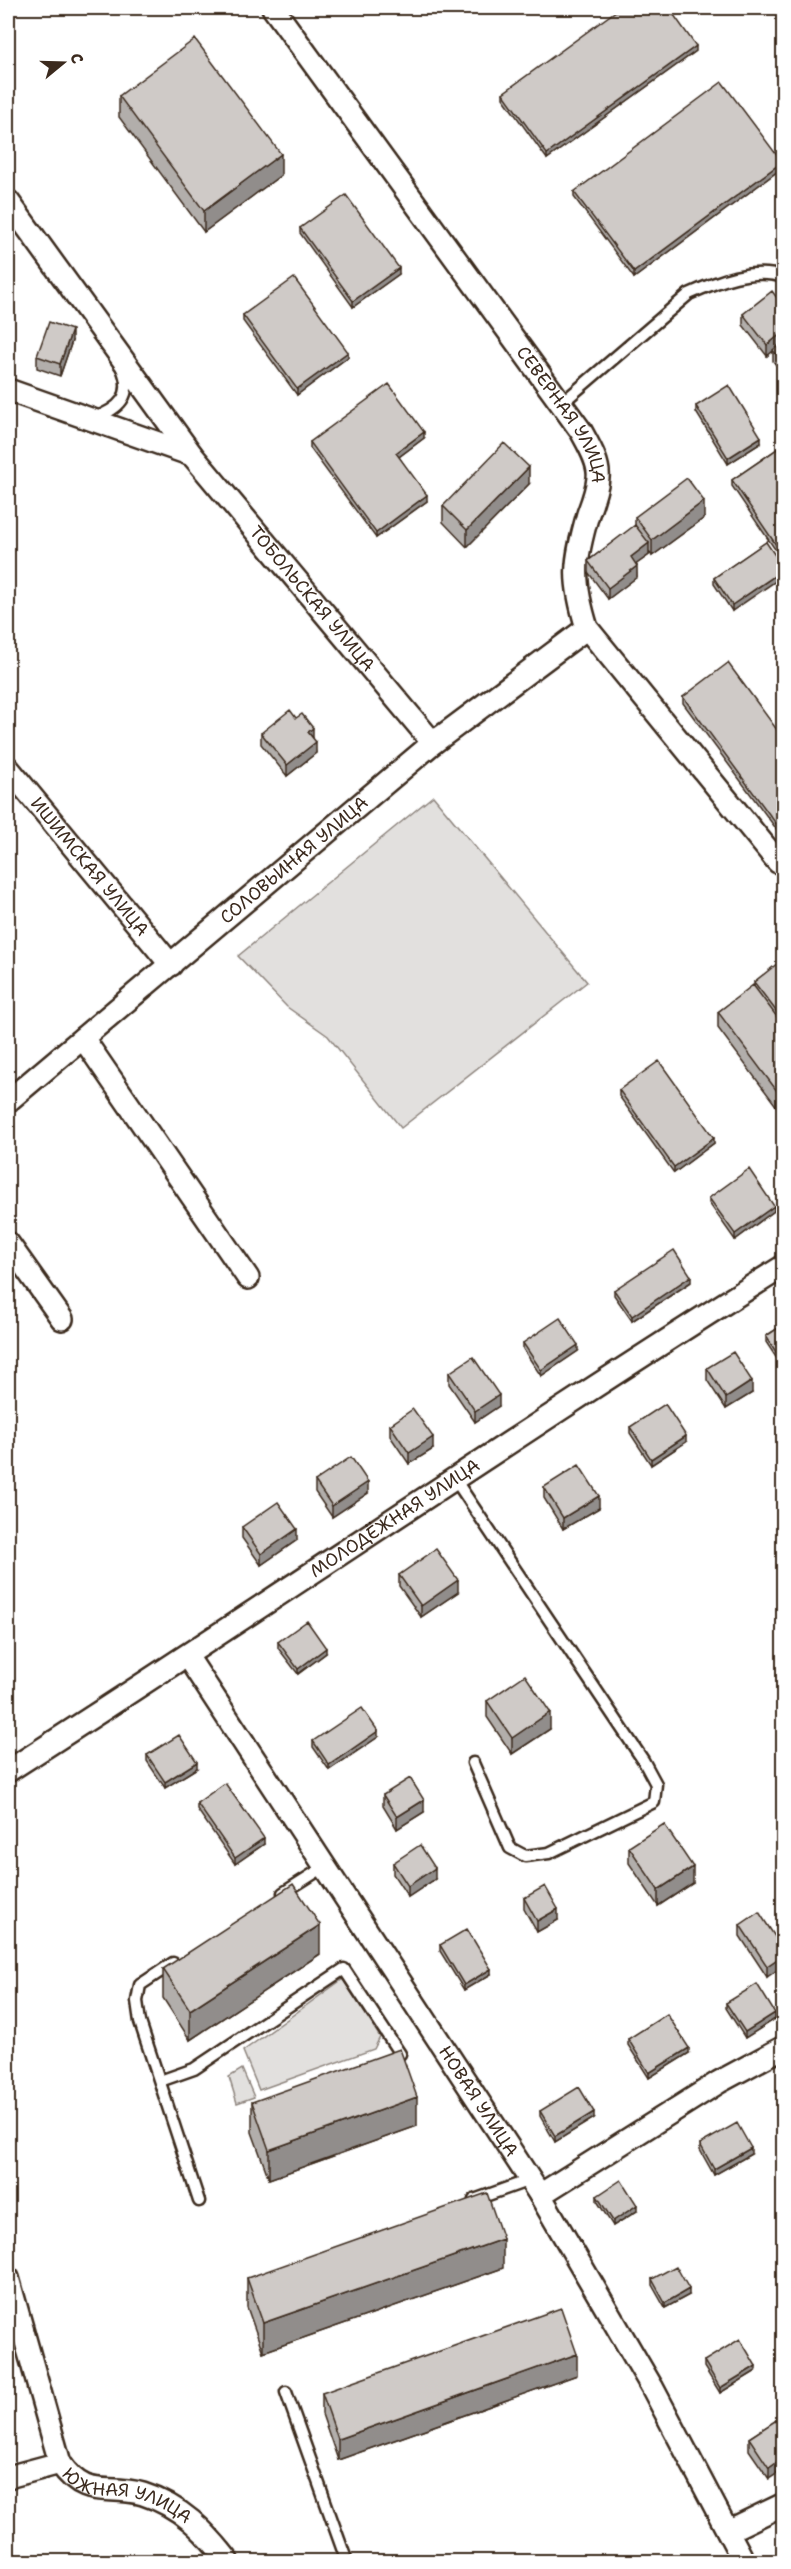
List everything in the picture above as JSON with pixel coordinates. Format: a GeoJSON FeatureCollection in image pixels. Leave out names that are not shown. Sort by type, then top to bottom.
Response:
{"type":"FeatureCollection","features":[{"type":"Feature","properties":{"kind":"street","name":"СЕВЕРНАЯ УЛИЦА"},"geometry":{"type":"LineString","coordinates":[[273,8],[581,431],[593,456],[599,477],[575,571],[578,601],[587,628],[778,861],[783,864]]}},
{"type":"Feature","properties":{"kind":"street","name":"ТОБОЛЬСКАЯ УЛИЦА"},"geometry":{"type":"LineString","coordinates":[[8,201],[192,455],[433,743]]}},
{"type":"Feature","properties":{"kind":"street"},"geometry":{"type":"LineString","coordinates":[[8,390],[192,455]]}},
{"type":"Feature","properties":{"kind":"street","name":"СОЛОВЬИНАЯ УЛИЦА"},"geometry":{"type":"LineString","coordinates":[[8,1101],[433,743],[587,628]]}},
{"type":"Feature","properties":{"kind":"street","name":"ИШИМСКАЯ УЛИЦА"},"geometry":{"type":"LineString","coordinates":[[8,768],[171,965]]}},
{"type":"Feature","properties":{"kind":"street"},"geometry":{"type":"LineString","coordinates":[[83,1038],[248,1278]]}},
{"type":"Feature","properties":{"kind":"street"},"geometry":{"type":"LineString","coordinates":[[8,1243],[62,1319]]}},
{"type":"Feature","properties":{"kind":"street","name":"МОЛОДЁЖНАЯ УЛИЦА"},"geometry":{"type":"LineString","coordinates":[[8,1771],[783,1266]]}},
{"type":"Feature","properties":{"kind":"street","name":"НОВАЯ УЛИЦА"},"geometry":{"type":"LineString","coordinates":[[187,1656],[535,2188],[652,2387],[744,2562]]}},
{"type":"Feature","properties":{"kind":"street"},"geometry":{"type":"LineString","coordinates":[[535,2188],[783,2047]]}},
{"type":"Feature","properties":{"kind":"street","name":"ЮЖНАЯ УЛИЦА"},"geometry":{"type":"LineString","coordinates":[[8,2278],[60,2463],[71,2478],[92,2489],[141,2494],[179,2510],[201,2527],[229,2562]]}},
{"type":"Feature","properties":{"kind":"street"},"geometry":{"type":"LineString","coordinates":[[8,2477],[60,2463]]}},
{"type":"Feature","properties":{"kind":"street"},"geometry":{"type":"LineString","coordinates":[[728,2531],[783,2504]]}},
{"type":"Feature","properties":{"kind":"lane"},"geometry":{"type":"LineString","coordinates":[[562,403],[690,294],[712,284],[740,276],[771,273],[783,277]]}},
{"type":"Feature","properties":{"kind":"lane"},"geometry":{"type":"LineString","coordinates":[[90,419],[108,413],[120,404],[126,393],[124,374],[114,348]]}},
{"type":"Feature","properties":{"kind":"lane"},"geometry":{"type":"LineString","coordinates":[[454,1479],[643,1760],[656,1784],[654,1802],[549,1853],[525,1856],[510,1848],[473,1763]]}},
{"type":"Feature","properties":{"kind":"lane"},"geometry":{"type":"LineString","coordinates":[[276,1897],[324,1867]]}},
{"type":"Feature","properties":{"kind":"lane"},"geometry":{"type":"LineString","coordinates":[[179,1960],[140,1985],[137,2001],[140,2022],[199,2202]]}},
{"type":"Feature","properties":{"kind":"lane"},"geometry":{"type":"LineString","coordinates":[[160,2081],[194,2069],[344,1969],[400,2054]]}},
{"type":"Feature","properties":{"kind":"lane"},"geometry":{"type":"LineString","coordinates":[[463,2203],[535,2188]]}},
{"type":"Feature","properties":{"kind":"lane"},"geometry":{"type":"LineString","coordinates":[[286,2392],[347,2562]]}},
{"type":"Feature","properties":{"kind":"shaded area"},"geometry":{"type":"Polygon","coordinates":[[[433,796],[587,982],[401,1128],[328,1036],[287,1007],[238,956],[433,796]]]}},
{"type":"Feature","properties":{"kind":"shaded area"},"geometry":{"type":"Polygon","coordinates":[[[343,1979],[380,2037],[374,2049],[259,2090],[243,2051],[343,1979]]]}},
{"type":"Feature","properties":{"kind":"shaded area"},"geometry":{"type":"Polygon","coordinates":[[[242,2069],[254,2097],[237,2103],[229,2077],[242,2069]]]}},
{"type":"Feature","properties":{"kind":"building"},"geometry":{"type":"Polygon","coordinates":[[[620,8],[669,8],[696,46],[547,154],[503,93],[620,8]]]}},
{"type":"Feature","properties":{"kind":"building"},"geometry":{"type":"Polygon","coordinates":[[[195,39],[281,154],[204,211],[119,96],[195,39]]]}},
{"type":"Feature","properties":{"kind":"building"},"geometry":{"type":"Polygon","coordinates":[[[722,82],[782,162],[634,272],[574,192],[722,82]]]}},
{"type":"Feature","properties":{"kind":"building"},"geometry":{"type":"Polygon","coordinates":[[[346,195],[399,268],[353,301],[300,228],[346,195]]]}},
{"type":"Feature","properties":{"kind":"building"},"geometry":{"type":"Polygon","coordinates":[[[294,278],[348,352],[297,389],[243,315],[294,278]]]}},
{"type":"Feature","properties":{"kind":"building"},"geometry":{"type":"Polygon","coordinates":[[[772,291],[783,306],[783,332],[767,345],[743,314],[772,291]]]}},
{"type":"Feature","properties":{"kind":"building"},"geometry":{"type":"Polygon","coordinates":[[[8,292],[13,294],[8,312],[8,292]]]}},
{"type":"Feature","properties":{"kind":"building"},"geometry":{"type":"Polygon","coordinates":[[[49,322],[72,330],[60,364],[37,356],[49,322]]]}},
{"type":"Feature","properties":{"kind":"building"},"geometry":{"type":"Polygon","coordinates":[[[783,342],[783,363],[773,350],[783,342]]]}},
{"type":"Feature","properties":{"kind":"building"},"geometry":{"type":"Polygon","coordinates":[[[389,384],[424,432],[396,453],[427,495],[376,533],[310,442],[389,384]]]}},
{"type":"Feature","properties":{"kind":"building"},"geometry":{"type":"Polygon","coordinates":[[[729,385],[761,437],[728,458],[696,406],[729,385]]]}},
{"type":"Feature","properties":{"kind":"building"},"geometry":{"type":"Polygon","coordinates":[[[504,443],[529,467],[467,530],[443,506],[504,443]]]}},
{"type":"Feature","properties":{"kind":"building"},"geometry":{"type":"Polygon","coordinates":[[[783,445],[783,555],[732,480],[783,445]]]}},
{"type":"Feature","properties":{"kind":"building"},"geometry":{"type":"Polygon","coordinates":[[[687,478],[704,501],[652,540],[635,517],[687,478]]]}},
{"type":"Feature","properties":{"kind":"building"},"geometry":{"type":"Polygon","coordinates":[[[635,525],[649,543],[631,557],[637,566],[608,588],[588,561],[635,525]]]}},
{"type":"Feature","properties":{"kind":"building"},"geometry":{"type":"Polygon","coordinates":[[[766,542],[783,570],[732,605],[714,578],[766,542]]]}},
{"type":"Feature","properties":{"kind":"building"},"geometry":{"type":"Polygon","coordinates":[[[728,663],[783,738],[783,833],[683,697],[728,663]]]}},
{"type":"Feature","properties":{"kind":"building"},"geometry":{"type":"Polygon","coordinates":[[[290,710],[296,718],[302,714],[313,728],[308,732],[316,742],[287,765],[261,733],[290,710]]]}},
{"type":"Feature","properties":{"kind":"building"},"geometry":{"type":"Polygon","coordinates":[[[778,963],[783,970],[783,1020],[754,982],[778,963]]]}},
{"type":"Feature","properties":{"kind":"building"},"geometry":{"type":"Polygon","coordinates":[[[753,985],[783,1025],[783,1099],[718,1012],[753,985]]]}},
{"type":"Feature","properties":{"kind":"building"},"geometry":{"type":"Polygon","coordinates":[[[659,1061],[714,1138],[674,1167],[619,1090],[659,1061]]]}},
{"type":"Feature","properties":{"kind":"building"},"geometry":{"type":"Polygon","coordinates":[[[749,1169],[774,1206],[735,1234],[709,1198],[749,1169]]]}},
{"type":"Feature","properties":{"kind":"building"},"geometry":{"type":"Polygon","coordinates":[[[674,1250],[691,1276],[632,1316],[614,1290],[674,1250]]]}},
{"type":"Feature","properties":{"kind":"building"},"geometry":{"type":"Polygon","coordinates":[[[560,1318],[578,1345],[541,1370],[523,1343],[560,1318]]]}},
{"type":"Feature","properties":{"kind":"building"},"geometry":{"type":"Polygon","coordinates":[[[783,1325],[783,1363],[766,1336],[783,1325]]]}},
{"type":"Feature","properties":{"kind":"building"},"geometry":{"type":"Polygon","coordinates":[[[733,1352],[752,1381],[726,1398],[707,1368],[733,1352]]]}},
{"type":"Feature","properties":{"kind":"building"},"geometry":{"type":"Polygon","coordinates":[[[473,1357],[499,1395],[475,1411],[449,1373],[473,1357]]]}},
{"type":"Feature","properties":{"kind":"building"},"geometry":{"type":"Polygon","coordinates":[[[665,1404],[686,1436],[651,1459],[630,1427],[665,1404]]]}},
{"type":"Feature","properties":{"kind":"building"},"geometry":{"type":"Polygon","coordinates":[[[413,1409],[433,1437],[409,1453],[390,1425],[413,1409]]]}},
{"type":"Feature","properties":{"kind":"building"},"geometry":{"type":"Polygon","coordinates":[[[351,1457],[368,1482],[332,1506],[315,1481],[351,1457]]]}},
{"type":"Feature","properties":{"kind":"building"},"geometry":{"type":"Polygon","coordinates":[[[579,1465],[599,1496],[563,1518],[544,1487],[579,1465]]]}},
{"type":"Feature","properties":{"kind":"building"},"geometry":{"type":"Polygon","coordinates":[[[278,1502],[297,1529],[261,1554],[242,1527],[278,1502]]]}},
{"type":"Feature","properties":{"kind":"building"},"geometry":{"type":"Polygon","coordinates":[[[436,1549],[458,1580],[421,1606],[399,1575],[436,1549]]]}},
{"type":"Feature","properties":{"kind":"building"},"geometry":{"type":"Polygon","coordinates":[[[307,1621],[326,1648],[298,1669],[278,1642],[307,1621]]]}},
{"type":"Feature","properties":{"kind":"building"},"geometry":{"type":"Polygon","coordinates":[[[525,1675],[550,1712],[512,1738],[487,1701],[525,1675]]]}},
{"type":"Feature","properties":{"kind":"building"},"geometry":{"type":"Polygon","coordinates":[[[362,1708],[378,1731],[329,1765],[313,1741],[362,1708]]]}},
{"type":"Feature","properties":{"kind":"building"},"geometry":{"type":"Polygon","coordinates":[[[179,1735],[197,1762],[165,1782],[147,1755],[179,1735]]]}},
{"type":"Feature","properties":{"kind":"building"},"geometry":{"type":"Polygon","coordinates":[[[410,1778],[424,1800],[397,1817],[383,1795],[410,1778]]]}},
{"type":"Feature","properties":{"kind":"building"},"geometry":{"type":"Polygon","coordinates":[[[225,1783],[264,1838],[235,1858],[197,1803],[225,1783]]]}},
{"type":"Feature","properties":{"kind":"building"},"geometry":{"type":"Polygon","coordinates":[[[664,1824],[693,1867],[658,1890],[629,1847],[664,1824]]]}},
{"type":"Feature","properties":{"kind":"building"},"geometry":{"type":"Polygon","coordinates":[[[420,1845],[435,1868],[408,1886],[393,1863],[420,1845]]]}},
{"type":"Feature","properties":{"kind":"building"},"geometry":{"type":"Polygon","coordinates":[[[293,1884],[320,1925],[190,2010],[163,1969],[293,1884]]]}},
{"type":"Feature","properties":{"kind":"building"},"geometry":{"type":"Polygon","coordinates":[[[545,1886],[558,1909],[537,1921],[524,1898],[545,1886]]]}},
{"type":"Feature","properties":{"kind":"building"},"geometry":{"type":"Polygon","coordinates":[[[759,1912],[783,1949],[783,1955],[767,1966],[740,1925],[759,1912]]]}},
{"type":"Feature","properties":{"kind":"building"},"geometry":{"type":"Polygon","coordinates":[[[467,1929],[491,1969],[464,1985],[440,1945],[467,1929]]]}},
{"type":"Feature","properties":{"kind":"building"},"geometry":{"type":"Polygon","coordinates":[[[757,1984],[775,2013],[745,2032],[726,2003],[757,1984]]]}},
{"type":"Feature","properties":{"kind":"building"},"geometry":{"type":"Polygon","coordinates":[[[667,2014],[689,2048],[649,2073],[628,2039],[667,2014]]]}},
{"type":"Feature","properties":{"kind":"building"},"geometry":{"type":"Polygon","coordinates":[[[400,2049],[417,2097],[269,2150],[252,2102],[400,2049]]]}},
{"type":"Feature","properties":{"kind":"building"},"geometry":{"type":"Polygon","coordinates":[[[579,2087],[594,2112],[555,2136],[540,2111],[579,2087]]]}},
{"type":"Feature","properties":{"kind":"building"},"geometry":{"type":"Polygon","coordinates":[[[737,2123],[751,2148],[714,2169],[700,2144],[737,2123]]]}},
{"type":"Feature","properties":{"kind":"building"},"geometry":{"type":"Polygon","coordinates":[[[621,2180],[637,2205],[613,2221],[597,2196],[621,2180]]]}},
{"type":"Feature","properties":{"kind":"building"},"geometry":{"type":"Polygon","coordinates":[[[487,2193],[503,2239],[263,2323],[247,2278],[487,2193]]]}},
{"type":"Feature","properties":{"kind":"building"},"geometry":{"type":"Polygon","coordinates":[[[676,2266],[689,2289],[665,2303],[652,2279],[676,2266]]]}},
{"type":"Feature","properties":{"kind":"building"},"geometry":{"type":"Polygon","coordinates":[[[561,2308],[577,2354],[338,2439],[322,2393],[561,2308]]]}},
{"type":"Feature","properties":{"kind":"building"},"geometry":{"type":"Polygon","coordinates":[[[740,2339],[756,2366],[720,2388],[704,2361],[740,2339]]]}},
{"type":"Feature","properties":{"kind":"building"},"geometry":{"type":"Polygon","coordinates":[[[778,2419],[783,2427],[783,2458],[769,2468],[749,2438],[778,2419]]]}}]}
